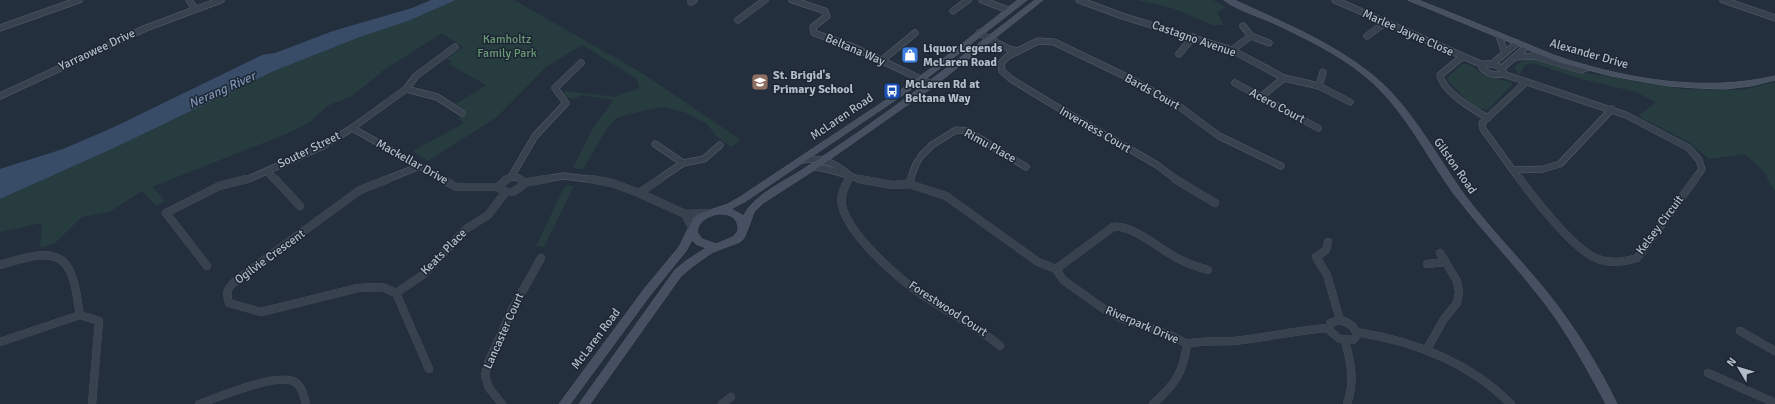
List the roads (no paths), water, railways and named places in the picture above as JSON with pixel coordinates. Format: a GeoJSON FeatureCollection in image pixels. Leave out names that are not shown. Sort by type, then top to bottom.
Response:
{"type":"FeatureCollection","features":[{"type":"Feature","properties":{"kind":"main road","name":"McLaren Road"},"geometry":{"type":"LineString","coordinates":[[711,212],[731,206],[803,160],[921,79],[1008,10],[1023,0]]}},
{"type":"Feature","properties":{"kind":"main road","name":"McLaren Road"},"geometry":{"type":"LineString","coordinates":[[744,228],[750,211],[760,200],[825,159],[931,84],[1038,0]]}},
{"type":"Feature","properties":{"kind":"main road","name":"Gilston Road"},"geometry":{"type":"LineString","coordinates":[[1228,0],[1330,49],[1364,72],[1391,97],[1407,117],[1471,209],[1547,299],[1586,356],[1612,404]]}},
{"type":"Feature","properties":{"kind":"main road","name":"Alexander Drive"},"geometry":{"type":"LineString","coordinates":[[1412,0],[1526,47],[1586,68],[1636,79],[1687,85],[1739,85],[1773,78]]}},
{"type":"Feature","properties":{"kind":"main road"},"geometry":{"type":"LineString","coordinates":[[584,404],[672,281],[685,266],[715,247],[734,242],[738,238],[744,228],[743,223],[736,214],[722,211],[711,212],[698,219],[692,231],[695,238],[700,243],[715,247]]}},
{"type":"Feature","properties":{"kind":"main road","name":"McLaren Road"},"geometry":{"type":"LineString","coordinates":[[564,404],[648,291],[683,249],[692,231]]}},
{"type":"Feature","properties":{"kind":"street"},"geometry":{"type":"LineString","coordinates":[[0,28],[79,0]]}},
{"type":"Feature","properties":{"kind":"street"},"geometry":{"type":"LineString","coordinates":[[189,0],[195,9]]}},
{"type":"Feature","properties":{"kind":"street","name":"Yarraowee Drive"},"geometry":{"type":"LineString","coordinates":[[0,96],[104,46],[146,28],[221,0]]}},
{"type":"Feature","properties":{"kind":"street"},"geometry":{"type":"LineString","coordinates":[[738,20],[765,0]]}},
{"type":"Feature","properties":{"kind":"street","name":"Beltana Way"},"geometry":{"type":"LineString","coordinates":[[792,0],[825,11],[827,16],[813,27],[814,33],[851,46],[931,84]]}},
{"type":"Feature","properties":{"kind":"street"},"geometry":{"type":"LineString","coordinates":[[953,11],[968,0]]}},
{"type":"Feature","properties":{"kind":"street"},"geometry":{"type":"LineString","coordinates":[[982,0],[1008,10]]}},
{"type":"Feature","properties":{"kind":"street","name":"Castagno Avenue"},"geometry":{"type":"LineString","coordinates":[[1079,0],[1122,16],[1232,50],[1284,78],[1319,86],[1350,102]]}},
{"type":"Feature","properties":{"kind":"street","name":"Marlee Jayne Close"},"geometry":{"type":"LineString","coordinates":[[1335,0],[1482,65],[1483,70],[1489,74],[1497,75],[1502,71]]}},
{"type":"Feature","properties":{"kind":"street"},"geometry":{"type":"LineString","coordinates":[[1723,0],[1775,18]]}},
{"type":"Feature","properties":{"kind":"street"},"geometry":{"type":"LineString","coordinates":[[1367,36],[1385,23]]}},
{"type":"Feature","properties":{"kind":"street"},"geometry":{"type":"LineString","coordinates":[[1243,26],[1252,36],[1269,43]]}},
{"type":"Feature","properties":{"kind":"street"},"geometry":{"type":"LineString","coordinates":[[881,61],[915,33]]}},
{"type":"Feature","properties":{"kind":"street"},"geometry":{"type":"LineString","coordinates":[[979,33],[990,37],[1005,47],[1018,51]]}},
{"type":"Feature","properties":{"kind":"street"},"geometry":{"type":"LineString","coordinates":[[1232,50],[1252,36]]}},
{"type":"Feature","properties":{"kind":"street"},"geometry":{"type":"LineString","coordinates":[[1499,36],[1505,53]]}},
{"type":"Feature","properties":{"kind":"street"},"geometry":{"type":"LineString","coordinates":[[1179,54],[1193,37]]}},
{"type":"Feature","properties":{"kind":"street","name":"Bards Court"},"geometry":{"type":"LineString","coordinates":[[1018,51],[1041,40],[1059,44],[1131,79],[1180,107],[1219,136],[1281,166]]}},
{"type":"Feature","properties":{"kind":"street"},"geometry":{"type":"LineString","coordinates":[[1482,65],[1492,64],[1517,43]]}},
{"type":"Feature","properties":{"kind":"street","name":"Souter Street"},"geometry":{"type":"LineString","coordinates":[[207,266],[166,213],[219,186],[251,178],[323,146],[352,128],[406,89],[416,76],[456,47]]}},
{"type":"Feature","properties":{"kind":"street"},"geometry":{"type":"LineString","coordinates":[[1492,64],[1502,71],[1526,47]]}},
{"type":"Feature","properties":{"kind":"street","name":"Inverness Court"},"geometry":{"type":"LineString","coordinates":[[1018,51],[1008,56],[1001,63],[1001,69],[1004,74],[1061,110],[1073,115],[1157,165],[1170,176],[1215,203]]}},
{"type":"Feature","properties":{"kind":"street"},"geometry":{"type":"LineString","coordinates":[[1515,57],[1534,56],[1581,70],[1586,68]]}},
{"type":"Feature","properties":{"kind":"street"},"geometry":{"type":"LineString","coordinates":[[1462,57],[1440,75],[1441,81],[1466,106],[1488,118],[1526,82]]}},
{"type":"Feature","properties":{"kind":"street"},"geometry":{"type":"LineString","coordinates":[[581,64],[555,88],[566,103],[535,136],[511,177],[503,181],[498,187],[501,191],[505,193],[516,190],[522,183],[563,176],[586,178],[612,183],[639,192],[685,214],[711,212]]}},
{"type":"Feature","properties":{"kind":"street","name":"Kelsey Circuit"},"geometry":{"type":"LineString","coordinates":[[1488,118],[1482,123],[1483,129],[1542,208],[1585,252],[1599,260],[1624,263],[1636,258],[1702,169],[1699,160],[1689,148],[1626,115],[1612,109],[1526,82],[1502,71]]}},
{"type":"Feature","properties":{"kind":"street"},"geometry":{"type":"LineString","coordinates":[[1319,86],[1323,72]]}},
{"type":"Feature","properties":{"kind":"street"},"geometry":{"type":"LineString","coordinates":[[1261,97],[1284,78]]}},
{"type":"Feature","properties":{"kind":"street","name":"Acero Court"},"geometry":{"type":"LineString","coordinates":[[1235,84],[1318,128]]}},
{"type":"Feature","properties":{"kind":"street"},"geometry":{"type":"LineString","coordinates":[[406,89],[437,97],[462,113]]}},
{"type":"Feature","properties":{"kind":"street"},"geometry":{"type":"LineString","coordinates":[[1513,170],[1552,169],[1560,164],[1612,109]]}},
{"type":"Feature","properties":{"kind":"street","name":"Mackellar Drive"},"geometry":{"type":"LineString","coordinates":[[352,128],[456,186],[498,187]]}},
{"type":"Feature","properties":{"kind":"street","name":"Rimu Place"},"geometry":{"type":"LineString","coordinates":[[910,184],[916,164],[922,156],[932,145],[956,130],[968,131],[1026,167]]}},
{"type":"Feature","properties":{"kind":"street"},"geometry":{"type":"LineString","coordinates":[[655,144],[684,163]]}},
{"type":"Feature","properties":{"kind":"street"},"geometry":{"type":"LineString","coordinates":[[639,192],[684,163],[704,159],[720,145]]}},
{"type":"Feature","properties":{"kind":"street"},"geometry":{"type":"LineString","coordinates":[[803,160],[811,158],[825,159]]}},
{"type":"Feature","properties":{"kind":"street","name":"Riverpark Drive"},"geometry":{"type":"LineString","coordinates":[[825,159],[845,171],[850,176]]}},
{"type":"Feature","properties":{"kind":"street","name":"Ogilvie Crescent"},"geometry":{"type":"LineString","coordinates":[[396,293],[382,287],[358,288],[261,312],[229,303],[226,294],[229,286],[238,279],[360,190],[420,166]]}},
{"type":"Feature","properties":{"kind":"street","name":"Riverpark Drive"},"geometry":{"type":"LineString","coordinates":[[813,167],[828,168],[842,175],[892,185],[910,184],[951,199],[1038,262],[1056,269],[1063,280],[1113,314],[1172,336],[1187,344],[1199,340],[1234,341],[1301,330],[1329,328]]}},
{"type":"Feature","properties":{"kind":"street"},"geometry":{"type":"LineString","coordinates":[[267,171],[300,206]]}},
{"type":"Feature","properties":{"kind":"street","name":"Forestwood Court"},"geometry":{"type":"LineString","coordinates":[[850,176],[843,191],[841,203],[842,208],[867,246],[893,272],[923,295],[987,333],[1000,346]]}},
{"type":"Feature","properties":{"kind":"street"},"geometry":{"type":"LineString","coordinates":[[511,177],[519,178],[522,183]]}},
{"type":"Feature","properties":{"kind":"street","name":"Keats Place"},"geometry":{"type":"LineString","coordinates":[[396,293],[424,274],[466,229],[488,215],[505,193]]}},
{"type":"Feature","properties":{"kind":"street"},"geometry":{"type":"LineString","coordinates":[[685,214],[692,231]]}},
{"type":"Feature","properties":{"kind":"street"},"geometry":{"type":"LineString","coordinates":[[1056,269],[1113,227],[1120,226],[1128,228],[1163,251],[1180,260],[1208,270]]}},
{"type":"Feature","properties":{"kind":"street"},"geometry":{"type":"LineString","coordinates":[[1328,242],[1326,250],[1316,257],[1328,275],[1340,320]]}},
{"type":"Feature","properties":{"kind":"street"},"geometry":{"type":"LineString","coordinates":[[1427,349],[1444,319],[1457,303],[1459,292],[1457,281],[1440,253]]}},
{"type":"Feature","properties":{"kind":"street"},"geometry":{"type":"LineString","coordinates":[[0,265],[41,255],[58,257],[67,267],[80,315]]}},
{"type":"Feature","properties":{"kind":"street","name":"Lancaster Court"},"geometry":{"type":"LineString","coordinates":[[502,404],[488,388],[485,376],[488,363],[512,308],[541,258]]}},
{"type":"Feature","properties":{"kind":"street"},"geometry":{"type":"LineString","coordinates":[[1427,264],[1445,262]]}},
{"type":"Feature","properties":{"kind":"street"},"geometry":{"type":"LineString","coordinates":[[396,293],[429,369]]}},
{"type":"Feature","properties":{"kind":"street"},"geometry":{"type":"LineString","coordinates":[[0,342],[80,315],[99,321],[92,404]]}},
{"type":"Feature","properties":{"kind":"street"},"geometry":{"type":"LineString","coordinates":[[1340,320],[1352,326],[1357,335],[1353,340],[1345,340],[1334,336],[1329,328],[1333,321],[1340,320]]}},
{"type":"Feature","properties":{"kind":"street"},"geometry":{"type":"LineString","coordinates":[[1740,331],[1775,351]]}},
{"type":"Feature","properties":{"kind":"street"},"geometry":{"type":"LineString","coordinates":[[1356,332],[1377,334],[1427,349],[1465,369],[1488,384],[1511,404]]}},
{"type":"Feature","properties":{"kind":"street"},"geometry":{"type":"LineString","coordinates":[[1345,340],[1352,365],[1353,388],[1347,404]]}},
{"type":"Feature","properties":{"kind":"street"},"geometry":{"type":"LineString","coordinates":[[1153,404],[1179,379],[1185,364],[1187,344]]}},
{"type":"Feature","properties":{"kind":"street"},"geometry":{"type":"LineString","coordinates":[[1708,374],[1775,403]]}},
{"type":"Feature","properties":{"kind":"street"},"geometry":{"type":"LineString","coordinates":[[199,404],[278,379],[293,381],[300,386],[306,404]]}},
{"type":"Feature","properties":{"kind":"street"},"geometry":{"type":"LineString","coordinates":[[722,404],[731,397]]}},
{"type":"Feature","properties":{"kind":"water","name":"Nerang River"},"geometry":{"type":"Polygon","coordinates":[[[431,0],[456,0],[408,21],[360,37],[274,71],[114,148],[0,199],[0,169],[63,149],[112,128],[262,55],[275,53],[333,31],[412,8],[431,0]]]}},
{"type":"Feature","properties":{"kind":"place","name":"Liquor Legends McLaren Road"},"geometry":{"type":"Point","coordinates":[910,55]}},
{"type":"Feature","properties":{"kind":"place","name":"St. Brigid's Primary School"},"geometry":{"type":"Point","coordinates":[760,82]}},
{"type":"Feature","properties":{"kind":"place","name":"McLaren Rd at Beltana Way"},"geometry":{"type":"Point","coordinates":[892,91]}},
{"type":"Feature","properties":{"kind":"park label","name":"Kamholtz Family Park"},"geometry":{"type":"Point","coordinates":[507,46]}}]}
